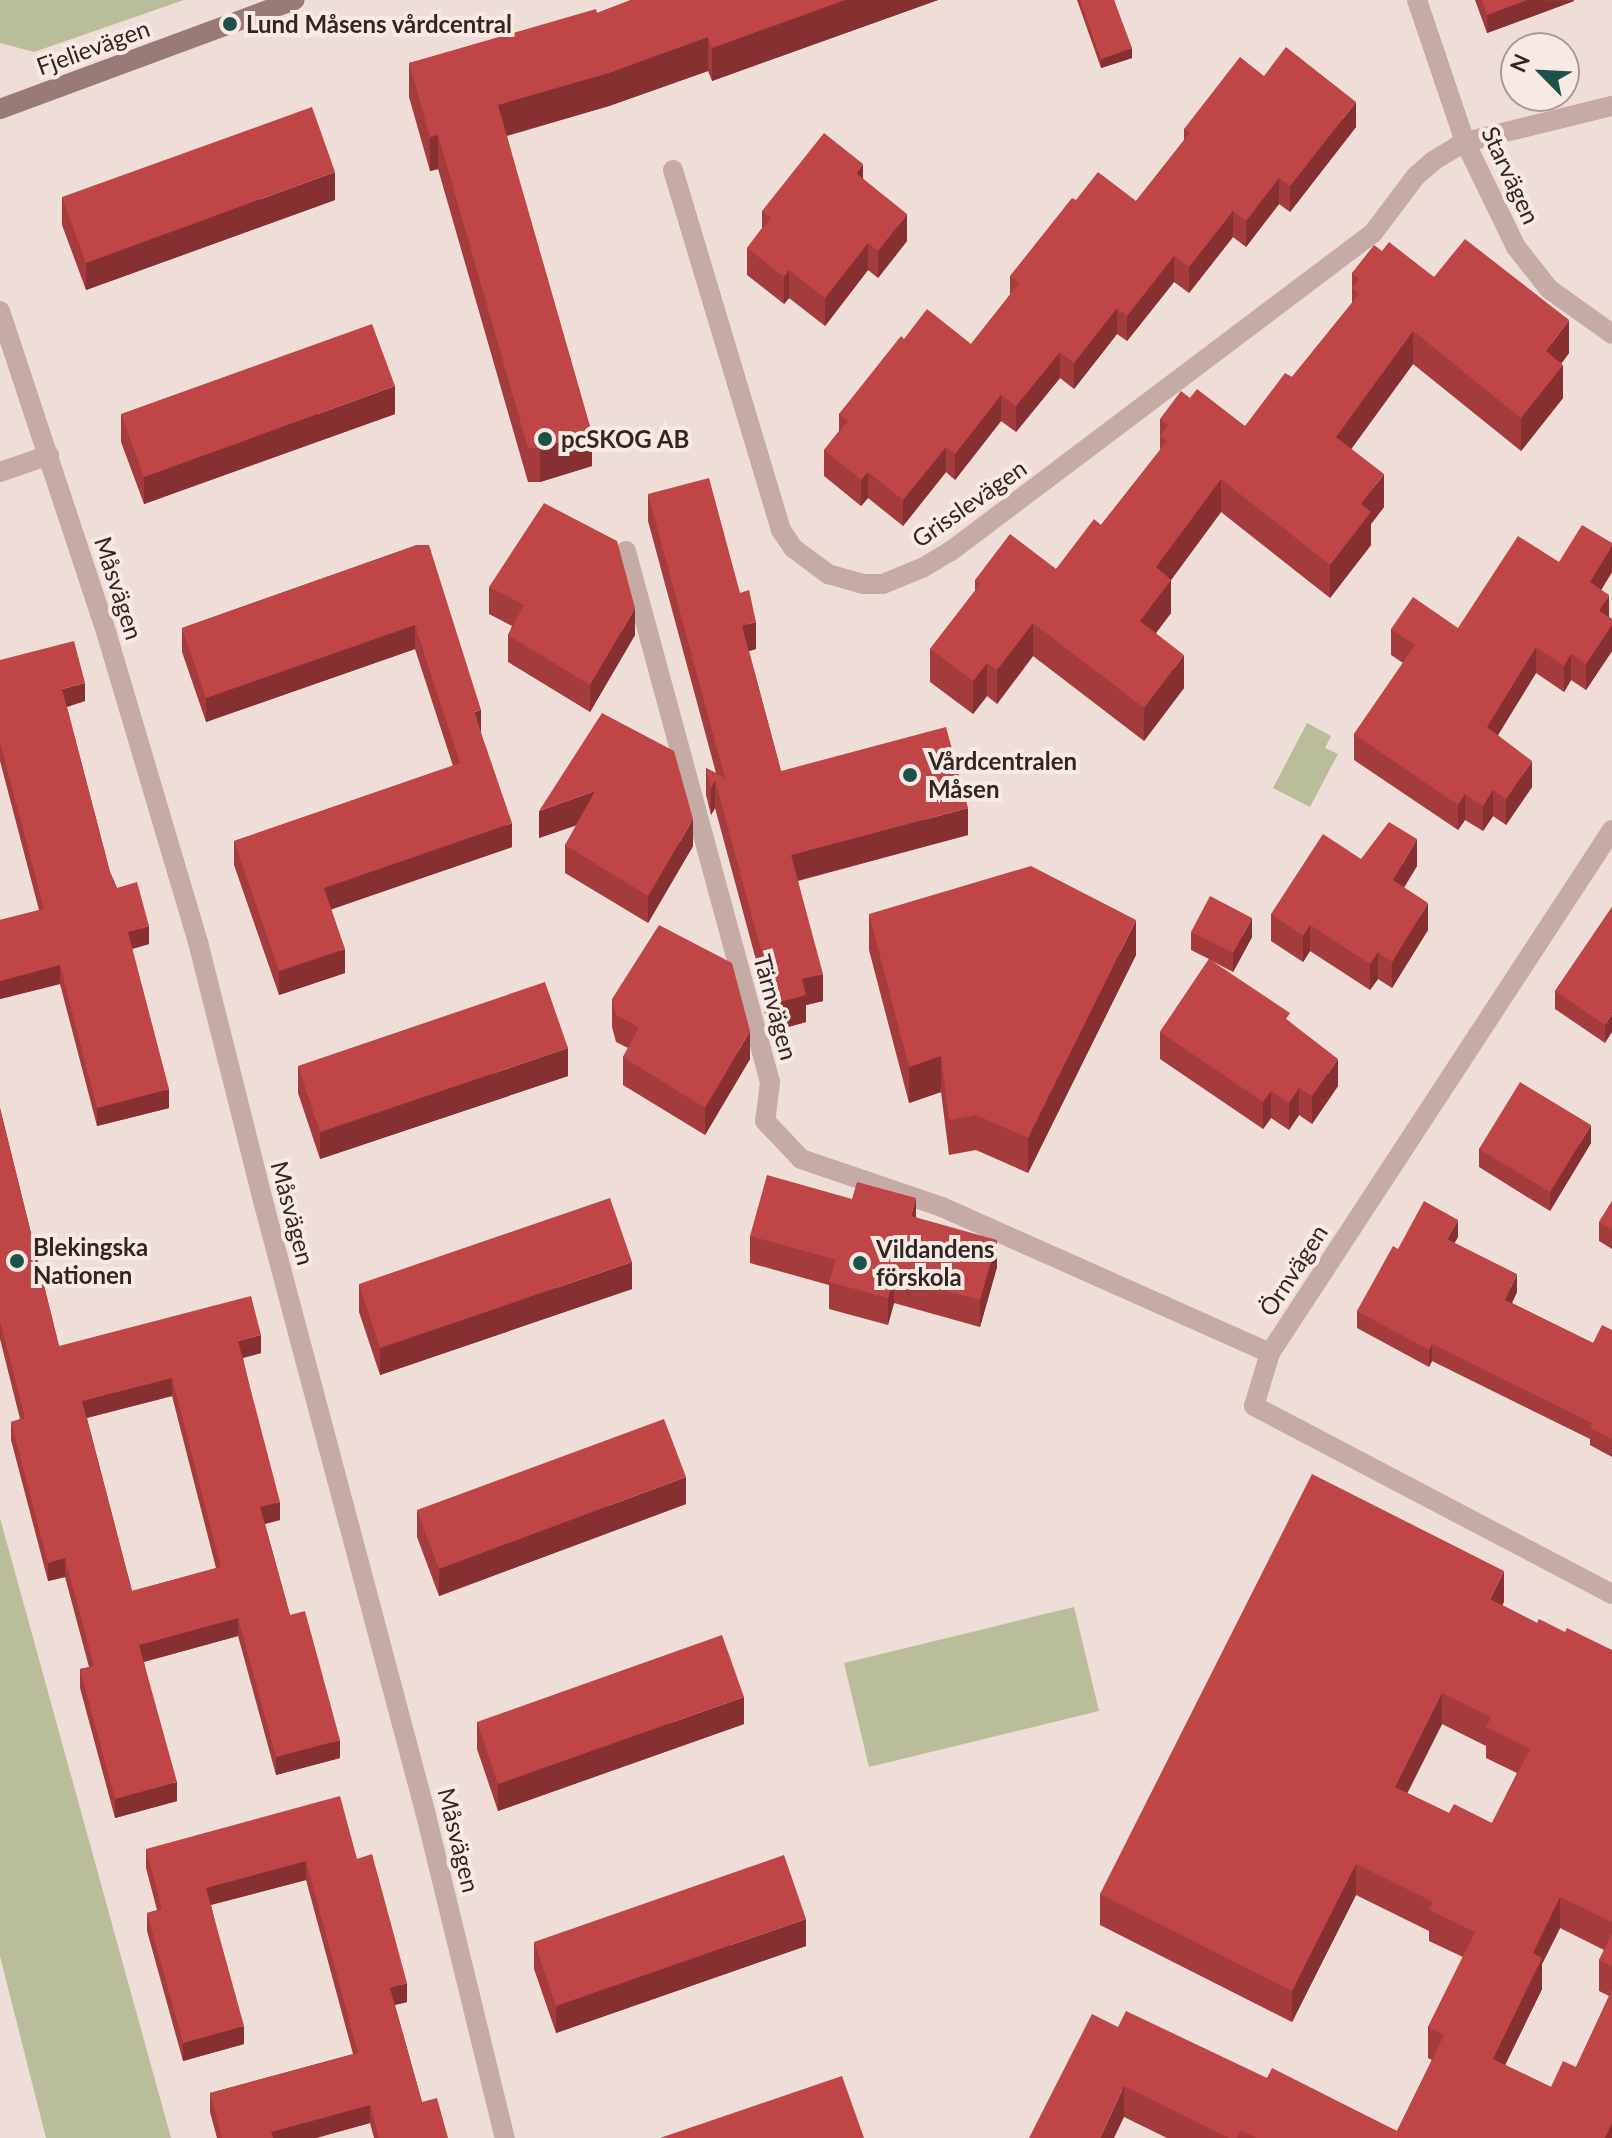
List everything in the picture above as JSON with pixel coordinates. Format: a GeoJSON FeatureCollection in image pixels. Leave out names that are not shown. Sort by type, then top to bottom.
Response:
{"type":"FeatureCollection","features":[{"type":"Feature","properties":{"kind":"main road","name":"Fjelievägen"},"geometry":{"type":"LineString","coordinates":[[0,109],[294,0]]}},
{"type":"Feature","properties":{"kind":"street","name":"Starvägen"},"geometry":{"type":"LineString","coordinates":[[1417,0],[1465,142],[1516,247],[1549,289],[1612,334]]}},
{"type":"Feature","properties":{"kind":"street","name":"Grisslevägen"},"geometry":{"type":"LineString","coordinates":[[673,170],[781,530],[793,548],[828,574],[847,582],[874,584],[900,579],[924,567],[1027,496],[1373,233],[1416,176],[1433,161],[1465,142],[1612,106]]}},
{"type":"Feature","properties":{"kind":"street","name":"Måsvägen"},"geometry":{"type":"LineString","coordinates":[[0,311],[107,635],[198,942],[425,1811],[505,2138]]}},
{"type":"Feature","properties":{"kind":"street"},"geometry":{"type":"LineString","coordinates":[[0,472],[49,455]]}},
{"type":"Feature","properties":{"kind":"street","name":"Tärnvägen"},"geometry":{"type":"LineString","coordinates":[[626,551],[770,1082],[765,1121],[801,1159],[942,1207],[1270,1353]]}},
{"type":"Feature","properties":{"kind":"street","name":"Örnvägen"},"geometry":{"type":"LineString","coordinates":[[1612,830],[1270,1353],[1254,1406],[1612,1594]]}},
{"type":"Feature","properties":{"kind":"green space"},"geometry":{"type":"Polygon","coordinates":[[[0,0],[184,0],[34,52],[0,43],[0,0]]]}},
{"type":"Feature","properties":{"kind":"green space"},"geometry":{"type":"Polygon","coordinates":[[[1307,723],[1331,736],[1325,748],[1338,754],[1310,807],[1273,788],[1307,723]]]}},
{"type":"Feature","properties":{"kind":"green space"},"geometry":{"type":"Polygon","coordinates":[[[0,1518],[171,2138],[46,2138],[0,1956],[0,1518]]]}},
{"type":"Feature","properties":{"kind":"green space"},"geometry":{"type":"Polygon","coordinates":[[[1074,1607],[1099,1711],[869,1767],[844,1663],[1074,1607]]]}},
{"type":"Feature","properties":{"kind":"building"},"geometry":{"type":"Polygon","coordinates":[[[631,0],[845,0],[712,48],[708,37],[609,73],[498,105],[592,433],[540,448],[528,448],[438,135],[430,137],[409,63],[596,9],[597,13],[631,0]]]}},
{"type":"Feature","properties":{"kind":"building"},"geometry":{"type":"Polygon","coordinates":[[[1080,0],[1114,0],[1132,48],[1101,59],[1080,0]]]}},
{"type":"Feature","properties":{"kind":"building"},"geometry":{"type":"Polygon","coordinates":[[[1482,0],[1527,0],[1487,15],[1482,0]]]}},
{"type":"Feature","properties":{"kind":"building"},"geometry":{"type":"Polygon","coordinates":[[[1286,47],[1356,102],[1290,186],[1279,178],[1246,221],[1233,211],[1189,267],[1174,256],[1127,316],[1117,308],[1074,363],[1060,352],[1016,406],[1001,395],[955,454],[946,447],[903,500],[868,472],[861,480],[824,450],[848,421],[839,414],[901,336],[904,339],[927,309],[971,344],[1019,283],[1010,276],[1072,198],[1076,200],[1098,172],[1136,201],[1190,133],[1184,129],[1240,57],[1264,76],[1286,47]]]}},
{"type":"Feature","properties":{"kind":"building"},"geometry":{"type":"Polygon","coordinates":[[[312,107],[335,172],[86,263],[62,197],[312,107]]]}},
{"type":"Feature","properties":{"kind":"building"},"geometry":{"type":"Polygon","coordinates":[[[824,133],[863,164],[856,173],[907,214],[878,251],[868,243],[825,298],[789,270],[784,277],[747,248],[771,218],[762,211],[824,133]]]}},
{"type":"Feature","properties":{"kind":"building"},"geometry":{"type":"Polygon","coordinates":[[[1465,239],[1569,320],[1546,351],[1563,365],[1521,418],[1413,331],[1336,437],[1384,474],[1361,504],[1371,512],[1330,565],[1221,479],[1156,567],[1171,580],[1140,621],[1184,655],[1144,708],[1033,623],[997,670],[987,663],[973,681],[930,649],[980,584],[975,580],[1010,534],[1056,569],[1094,519],[1101,525],[1167,441],[1160,436],[1168,425],[1160,419],[1181,391],[1190,398],[1197,389],[1245,426],[1285,373],[1292,377],[1359,294],[1352,288],[1359,279],[1352,273],[1374,245],[1382,251],[1389,242],[1434,277],[1465,239]]]}},
{"type":"Feature","properties":{"kind":"building"},"geometry":{"type":"Polygon","coordinates":[[[372,324],[395,386],[144,477],[121,414],[372,324]]]}},
{"type":"Feature","properties":{"kind":"building","name":"Vårdcentralen Måsen"},"geometry":{"type":"Polygon","coordinates":[[[709,478],[740,593],[749,590],[756,622],[742,626],[781,771],[946,727],[968,808],[791,855],[823,974],[802,979],[806,995],[770,1005],[763,979],[770,983],[715,780],[711,788],[706,768],[725,778],[648,494],[709,478]]]}},
{"type":"Feature","properties":{"kind":"building"},"geometry":{"type":"Polygon","coordinates":[[[544,503],[617,541],[635,608],[590,685],[508,635],[524,605],[489,587],[544,503]]]}},
{"type":"Feature","properties":{"kind":"building"},"geometry":{"type":"Polygon","coordinates":[[[1582,525],[1612,543],[1590,582],[1609,595],[1599,611],[1612,619],[1612,625],[1586,664],[1571,654],[1564,666],[1536,647],[1487,727],[1532,761],[1506,799],[1493,790],[1483,806],[1465,794],[1458,805],[1354,734],[1415,645],[1391,629],[1413,597],[1458,628],[1518,536],[1559,562],[1582,525]]]}},
{"type":"Feature","properties":{"kind":"building"},"geometry":{"type":"Polygon","coordinates":[[[417,545],[429,545],[481,710],[474,712],[512,823],[324,888],[345,949],[279,971],[234,841],[460,763],[415,625],[206,698],[182,628],[417,545]]]}},
{"type":"Feature","properties":{"kind":"building"},"geometry":{"type":"Polygon","coordinates":[[[74,641],[85,683],[62,689],[110,872],[117,888],[137,882],[149,926],[128,932],[169,1089],[97,1108],[60,965],[0,981],[0,920],[44,909],[0,742],[0,660],[74,641]]]}},
{"type":"Feature","properties":{"kind":"building"},"geometry":{"type":"Polygon","coordinates":[[[602,713],[674,751],[693,819],[648,896],[565,845],[595,791],[539,811],[602,713]]]}},
{"type":"Feature","properties":{"kind":"building"},"geometry":{"type":"Polygon","coordinates":[[[1389,822],[1417,839],[1393,880],[1428,903],[1392,962],[1378,952],[1370,964],[1310,925],[1303,936],[1271,914],[1323,834],[1361,859],[1389,822]]]}},
{"type":"Feature","properties":{"kind":"building"},"geometry":{"type":"Polygon","coordinates":[[[1031,866],[1136,920],[1028,1138],[976,1115],[949,1120],[941,1056],[909,1067],[869,914],[1031,866]]]}},
{"type":"Feature","properties":{"kind":"building"},"geometry":{"type":"Polygon","coordinates":[[[1210,896],[1252,918],[1233,953],[1191,932],[1210,896]]]}},
{"type":"Feature","properties":{"kind":"building"},"geometry":{"type":"Polygon","coordinates":[[[1612,907],[1612,1014],[1605,1025],[1555,991],[1612,907]]]}},
{"type":"Feature","properties":{"kind":"building"},"geometry":{"type":"Polygon","coordinates":[[[659,925],[732,963],[750,1031],[705,1108],[623,1057],[639,1027],[616,1015],[612,999],[659,925]]]}},
{"type":"Feature","properties":{"kind":"building"},"geometry":{"type":"Polygon","coordinates":[[[1209,959],[1290,1013],[1286,1019],[1338,1059],[1312,1096],[1299,1088],[1289,1103],[1271,1091],[1263,1102],[1160,1032],[1209,959]]]}},
{"type":"Feature","properties":{"kind":"building"},"geometry":{"type":"Polygon","coordinates":[[[545,982],[568,1048],[320,1132],[298,1066],[545,982]]]}},
{"type":"Feature","properties":{"kind":"building"},"geometry":{"type":"Polygon","coordinates":[[[1520,1082],[1591,1125],[1550,1192],[1479,1149],[1520,1082]]]}},
{"type":"Feature","properties":{"kind":"building"},"geometry":{"type":"Polygon","coordinates":[[[0,1108],[59,1346],[251,1296],[261,1335],[238,1341],[280,1502],[260,1507],[290,1615],[305,1611],[340,1740],[276,1757],[238,1618],[139,1645],[177,1782],[115,1799],[80,1669],[94,1666],[65,1558],[48,1563],[11,1422],[25,1418],[0,1321],[0,1108]],[[172,1378],[82,1401],[132,1591],[221,1567],[172,1378]]]}},
{"type":"Feature","properties":{"kind":"building"},"geometry":{"type":"Polygon","coordinates":[[[767,1175],[852,1199],[857,1182],[916,1198],[911,1216],[997,1240],[980,1300],[894,1276],[888,1298],[829,1282],[836,1260],[750,1236],[767,1175]]]}},
{"type":"Feature","properties":{"kind":"building"},"geometry":{"type":"Polygon","coordinates":[[[610,1198],[632,1262],[380,1348],[359,1284],[610,1198]]]}},
{"type":"Feature","properties":{"kind":"building"},"geometry":{"type":"Polygon","coordinates":[[[1424,1201],[1458,1220],[1447,1239],[1517,1274],[1505,1300],[1593,1343],[1602,1325],[1612,1330],[1612,1439],[1590,1428],[1592,1423],[1432,1344],[1429,1350],[1357,1311],[1393,1246],[1398,1249],[1424,1201]]]}},
{"type":"Feature","properties":{"kind":"building"},"geometry":{"type":"Polygon","coordinates":[[[1612,1201],[1612,1230],[1599,1222],[1612,1201]]]}},
{"type":"Feature","properties":{"kind":"building"},"geometry":{"type":"Polygon","coordinates":[[[664,1419],[686,1477],[439,1569],[417,1510],[664,1419]]]}},
{"type":"Feature","properties":{"kind":"building"},"geometry":{"type":"Polygon","coordinates":[[[1312,1474],[1504,1571],[1490,1599],[1537,1623],[1539,1619],[1565,1632],[1567,1628],[1612,1650],[1612,1922],[1560,1897],[1533,1953],[1542,1958],[1493,2059],[1551,2087],[1563,2061],[1576,2067],[1612,1990],[1612,2123],[1605,2138],[1256,2138],[1240,2130],[1237,2138],[1229,2138],[1124,2086],[1100,2138],[1029,2138],[1092,2014],[1118,2027],[1126,2011],[1267,2078],[1272,2068],[1397,2131],[1444,2035],[1428,2027],[1475,1932],[1429,1910],[1433,1902],[1356,1864],[1292,1991],[1100,1894],[1312,1474]],[[1442,1693],[1395,1787],[1449,1813],[1454,1804],[1492,1823],[1530,1749],[1486,1727],[1491,1717],[1442,1693]]]}},
{"type":"Feature","properties":{"kind":"building"},"geometry":{"type":"Polygon","coordinates":[[[722,1635],[744,1697],[498,1784],[477,1722],[722,1635]]]}},
{"type":"Feature","properties":{"kind":"building"},"geometry":{"type":"Polygon","coordinates":[[[340,1796],[357,1859],[372,1854],[407,1983],[390,1988],[422,2102],[437,2098],[448,2138],[379,2138],[370,2105],[271,2132],[273,2138],[222,2138],[210,2093],[358,2053],[306,1861],[206,1888],[244,2026],[183,2043],[147,1913],[162,1909],[146,1849],[340,1796]]]}},
{"type":"Feature","properties":{"kind":"building"},"geometry":{"type":"Polygon","coordinates":[[[784,1855],[806,1919],[556,2006],[534,1942],[784,1855]]]}},
{"type":"Feature","properties":{"kind":"building"},"geometry":{"type":"Polygon","coordinates":[[[1612,1934],[1612,1966],[1599,1960],[1612,1934]]]}},
{"type":"Feature","properties":{"kind":"building"},"geometry":{"type":"Polygon","coordinates":[[[842,2076],[864,2138],[660,2138],[842,2076]]]}},
{"type":"Feature","properties":{"kind":"place","name":"Lund Måsens vårdcentral"},"geometry":{"type":"Point","coordinates":[230,24]}},
{"type":"Feature","properties":{"kind":"place","name":"pcSKOG AB"},"geometry":{"type":"Point","coordinates":[545,439]}},
{"type":"Feature","properties":{"kind":"place","name":"Vårdcentralen Måsen"},"geometry":{"type":"Point","coordinates":[910,775]}},
{"type":"Feature","properties":{"kind":"place","name":"Blekingska Nationen"},"geometry":{"type":"Point","coordinates":[17,1261]}},
{"type":"Feature","properties":{"kind":"place","name":"Vildandens förskola"},"geometry":{"type":"Point","coordinates":[860,1263]}}]}
